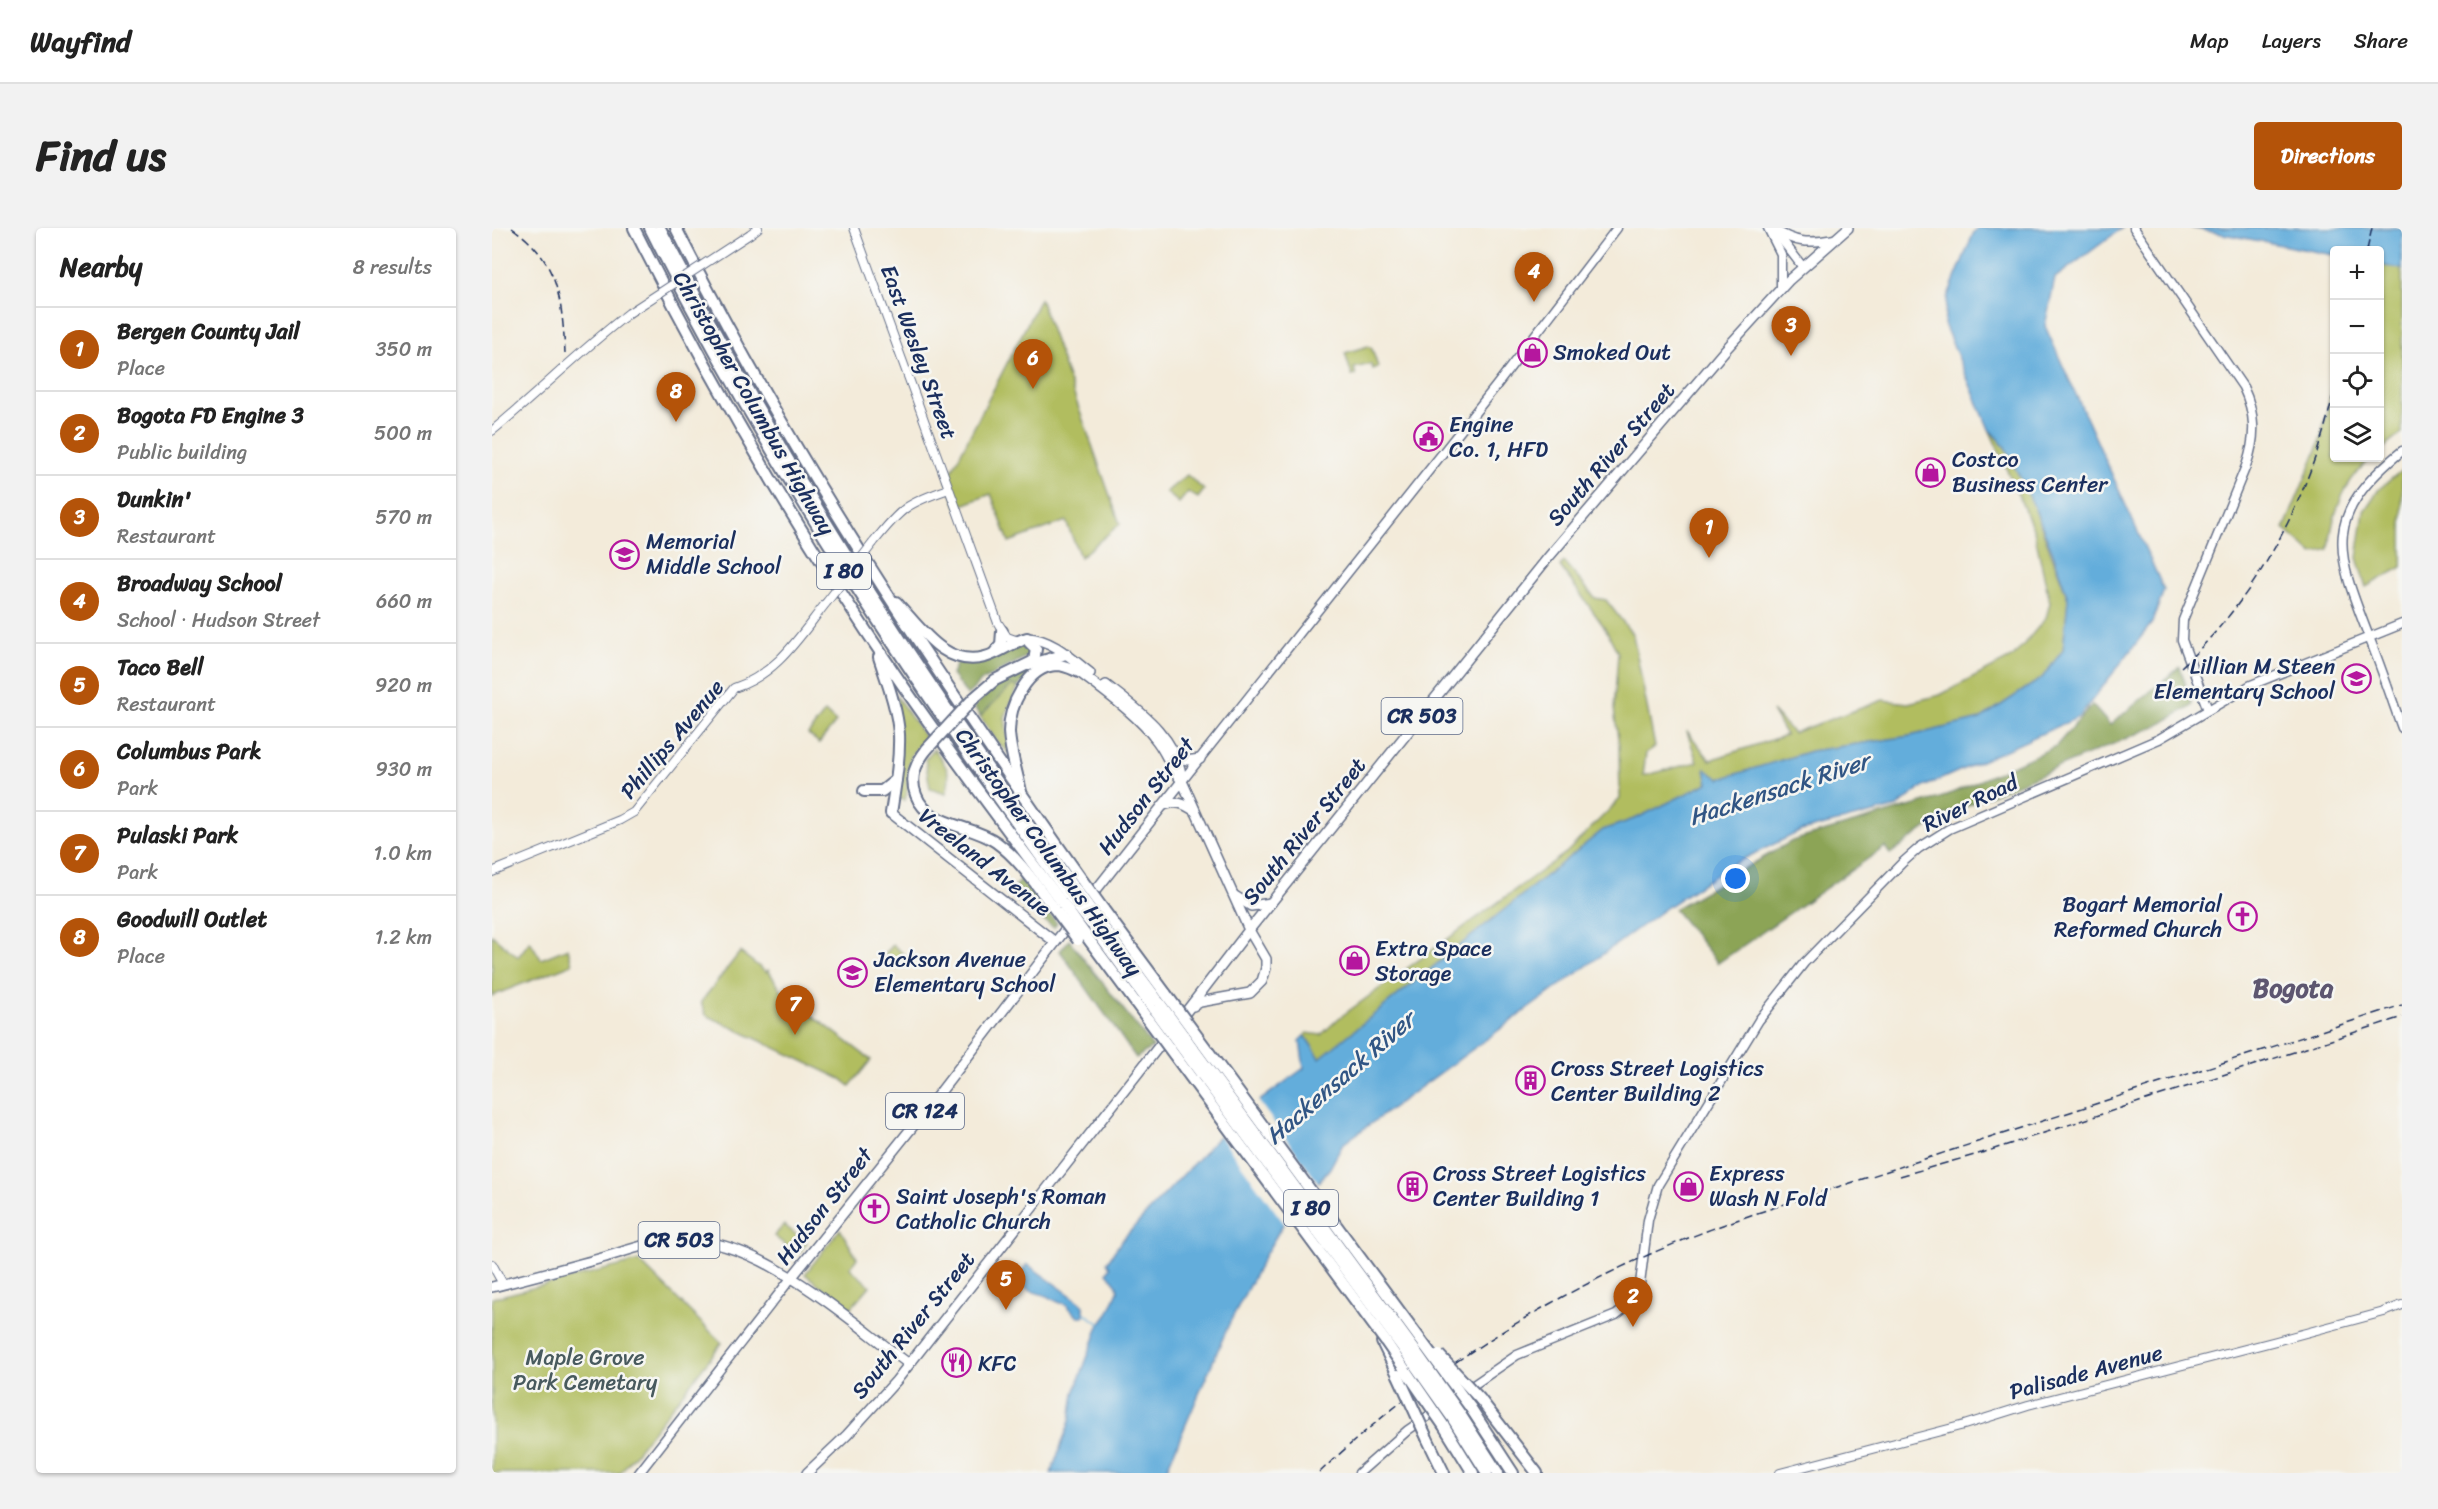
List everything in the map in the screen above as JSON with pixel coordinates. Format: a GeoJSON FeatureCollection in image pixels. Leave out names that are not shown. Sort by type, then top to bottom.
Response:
{"type":"FeatureCollection","features":[{"type":"Feature","properties":{"kind":"highway","name":"Christopher Columbus Highway"},"geometry":{"type":"LineString","coordinates":[[634,228],[742,427],[805,534],[876,645],[923,715],[1069,896]]}},
{"type":"Feature","properties":{"kind":"highway","name":"Christopher Columbus Highway"},"geometry":{"type":"LineString","coordinates":[[650,228],[742,401],[835,557],[952,735],[1091,925],[1397,1308],[1470,1407],[1513,1473]]}},
{"type":"Feature","properties":{"kind":"highway","name":"Christopher Columbus Highway"},"geometry":{"type":"LineString","coordinates":[[660,228],[754,403],[858,576],[1069,896]]}},
{"type":"Feature","properties":{"kind":"highway","name":"Christopher Columbus Highway"},"geometry":{"type":"LineString","coordinates":[[675,228],[764,392],[878,582],[1022,796],[1069,896]]}},
{"type":"Feature","properties":{"kind":"highway"},"geometry":{"type":"LineString","coordinates":[[878,582],[941,649],[962,659],[985,657],[1014,641],[1028,640],[1035,647],[1037,655],[1034,661],[1024,668]]}},
{"type":"Feature","properties":{"kind":"highway"},"geometry":{"type":"LineString","coordinates":[[994,653],[1001,645],[1000,627]]}},
{"type":"Feature","properties":{"kind":"highway"},"geometry":{"type":"LineString","coordinates":[[876,645],[898,726],[896,780],[891,813]]}},
{"type":"Feature","properties":{"kind":"highway"},"geometry":{"type":"LineString","coordinates":[[1062,654],[995,680],[974,698],[927,748],[917,762],[913,773],[914,789],[919,803],[930,815],[983,834],[996,842],[1017,861],[1069,896],[1091,925]]}},
{"type":"Feature","properties":{"kind":"highway"},"geometry":{"type":"LineString","coordinates":[[1022,796],[1009,732],[1015,702],[1026,684],[1043,669],[1061,666],[1079,672]]}},
{"type":"Feature","properties":{"kind":"highway"},"geometry":{"type":"LineString","coordinates":[[864,791],[882,791],[896,780]]}},
{"type":"Feature","properties":{"kind":"highway","name":"Christopher Columbus Highway"},"geometry":{"type":"LineString","coordinates":[[1091,925],[1103,958],[1157,1006],[1414,1348],[1452,1420],[1487,1473]]}},
{"type":"Feature","properties":{"kind":"highway","name":"Christopher Columbus Highway"},"geometry":{"type":"LineString","coordinates":[[1157,1006],[1372,1323],[1498,1473]]}},
{"type":"Feature","properties":{"kind":"highway"},"geometry":{"type":"LineString","coordinates":[[1397,1308],[1480,1400],[1537,1473]]}},
{"type":"Feature","properties":{"kind":"highway"},"geometry":{"type":"LineString","coordinates":[[1372,1323],[1405,1387],[1444,1473]]}},
{"type":"Feature","properties":{"kind":"highway","name":"Christopher Columbus Highway"},"geometry":{"type":"LineString","coordinates":[[1452,1420],[1473,1473]]}},
{"type":"Feature","properties":{"kind":"main road","name":"Hudson Street"},"geometry":{"type":"LineString","coordinates":[[639,1473],[942,1090],[1054,942],[1496,386],[1617,228]]}},
{"type":"Feature","properties":{"kind":"main road"},"geometry":{"type":"LineString","coordinates":[[1769,228],[1796,241],[1808,243],[1835,239]]}},
{"type":"Feature","properties":{"kind":"main road"},"geometry":{"type":"LineString","coordinates":[[1769,228],[1793,252],[1802,266]]}},
{"type":"Feature","properties":{"kind":"main road"},"geometry":{"type":"LineString","coordinates":[[1769,228],[1780,254],[1780,289]]}},
{"type":"Feature","properties":{"kind":"main road","name":"South River Street"},"geometry":{"type":"LineString","coordinates":[[807,1473],[873,1408],[909,1364],[1249,930],[1547,559],[1780,289],[1802,266],[1848,228]]}},
{"type":"Feature","properties":{"kind":"main road"},"geometry":{"type":"LineString","coordinates":[[2134,228],[2243,387],[2254,424],[2252,447],[2246,466],[2183,620],[2182,640],[2208,710]]}},
{"type":"Feature","properties":{"kind":"main road"},"geometry":{"type":"LineString","coordinates":[[2402,451],[2362,489],[2345,520],[2342,549],[2344,566],[2355,603],[2402,728]]}},
{"type":"Feature","properties":{"kind":"main road","name":"River Road"},"geometry":{"type":"LineString","coordinates":[[1359,1473],[1408,1430],[1517,1354],[1616,1316],[1630,1303],[1640,1284],[1649,1214],[1658,1185],[1759,1020],[1804,963],[1908,857],[1949,829],[2171,733],[2251,685],[2402,624]]}},
{"type":"Feature","properties":{"kind":"main road"},"geometry":{"type":"LineString","coordinates":[[1028,640],[1038,638],[1050,643],[1143,714],[1165,738],[1175,754],[1181,767],[1182,781]]}},
{"type":"Feature","properties":{"kind":"main road"},"geometry":{"type":"LineString","coordinates":[[1079,672],[1149,731],[1182,781],[1232,894],[1266,959],[1265,975],[1251,993],[1200,1002],[1188,1009]]}},
{"type":"Feature","properties":{"kind":"main road"},"geometry":{"type":"LineString","coordinates":[[1175,754],[1182,759],[1192,761],[1200,759]]}},
{"type":"Feature","properties":{"kind":"main road"},"geometry":{"type":"LineString","coordinates":[[1162,806],[1172,802],[1182,803],[1196,811]]}},
{"type":"Feature","properties":{"kind":"main road","name":"Vreeland Avenue"},"geometry":{"type":"LineString","coordinates":[[891,813],[1054,942]]}},
{"type":"Feature","properties":{"kind":"main road"},"geometry":{"type":"LineString","coordinates":[[1232,894],[1251,906],[1271,903]]}},
{"type":"Feature","properties":{"kind":"main road","name":"CR 503"},"geometry":{"type":"LineString","coordinates":[[492,1287],[650,1244],[694,1240],[723,1245],[792,1277],[909,1364]]}},
{"type":"Feature","properties":{"kind":"street"},"geometry":{"type":"LineString","coordinates":[[492,431],[595,339],[629,313],[758,228]]}},
{"type":"Feature","properties":{"kind":"street","name":"East Wesley Street"},"geometry":{"type":"LineString","coordinates":[[854,228],[1000,627]]}},
{"type":"Feature","properties":{"kind":"street","name":"Phillips Avenue"},"geometry":{"type":"LineString","coordinates":[[492,872],[620,820],[634,812],[734,688],[756,679],[775,666],[889,523],[919,499],[949,489]]}},
{"type":"Feature","properties":{"kind":"street"},"geometry":{"type":"LineString","coordinates":[[1000,627],[1028,640]]}},
{"type":"Feature","properties":{"kind":"street"},"geometry":{"type":"LineString","coordinates":[[1000,627],[1014,641]]}},
{"type":"Feature","properties":{"kind":"street"},"geometry":{"type":"LineString","coordinates":[[1062,654],[1079,672]]}},
{"type":"Feature","properties":{"kind":"street"},"geometry":{"type":"LineString","coordinates":[[492,1264],[503,1284]]}},
{"type":"Feature","properties":{"kind":"street","name":"Palisade Avenue"},"geometry":{"type":"LineString","coordinates":[[1780,1473],[1964,1425],[2028,1405],[2308,1333],[2402,1305]]}},
{"type":"Feature","properties":{"kind":"green space"},"geometry":{"type":"Polygon","coordinates":[[[2384,266],[2402,269],[2402,433],[2384,448],[2384,266]]]}},
{"type":"Feature","properties":{"kind":"green space"},"geometry":{"type":"Polygon","coordinates":[[[1040,299],[1120,524],[1080,557],[1066,521],[1009,542],[991,494],[957,507],[947,480],[1040,299]]]}},
{"type":"Feature","properties":{"kind":"green space"},"geometry":{"type":"Polygon","coordinates":[[[1368,346],[1372,349],[1378,367],[1373,369],[1371,364],[1354,368],[1356,375],[1352,376],[1345,353],[1368,346]]]}},
{"type":"Feature","properties":{"kind":"green space"},"geometry":{"type":"Polygon","coordinates":[[[2330,397],[2330,462],[2368,462],[2346,487],[2336,510],[2329,549],[2313,554],[2284,529],[2319,445],[2330,397]]]}},
{"type":"Feature","properties":{"kind":"green space"},"geometry":{"type":"Polygon","coordinates":[[[1989,429],[2005,447],[2033,504],[2068,599],[2063,650],[2042,678],[1980,719],[1910,736],[1811,751],[1720,779],[1705,770],[1708,783],[1637,818],[1603,830],[1320,1058],[1305,1036],[1307,1033],[1321,1035],[1339,1018],[1567,852],[1620,799],[1619,746],[1614,709],[1618,653],[1605,628],[1560,566],[1564,562],[1595,598],[1606,600],[1633,635],[1655,747],[1646,753],[1643,776],[1697,762],[1687,731],[1710,760],[1786,735],[1772,711],[1793,733],[1883,700],[1908,703],[1940,695],[2013,657],[2046,618],[2050,603],[2034,531],[1989,429]]]}},
{"type":"Feature","properties":{"kind":"green space"},"geometry":{"type":"Polygon","coordinates":[[[2402,470],[2402,567],[2366,587],[2357,558],[2364,511],[2379,489],[2402,470]]]}},
{"type":"Feature","properties":{"kind":"green space"},"geometry":{"type":"Polygon","coordinates":[[[1187,475],[1204,490],[1198,498],[1188,492],[1179,503],[1166,492],[1187,475]]]}},
{"type":"Feature","properties":{"kind":"green space"},"geometry":{"type":"Polygon","coordinates":[[[1018,645],[1027,646],[1030,655],[983,680],[967,695],[952,675],[957,662],[981,662],[1018,645]]]}},
{"type":"Feature","properties":{"kind":"green space"},"geometry":{"type":"Polygon","coordinates":[[[1038,667],[1018,687],[1012,685],[980,716],[974,707],[994,687],[1038,667]]]}},
{"type":"Feature","properties":{"kind":"green space"},"geometry":{"type":"Polygon","coordinates":[[[2180,667],[2192,705],[2163,723],[1944,815],[1890,854],[1885,847],[1718,963],[1674,909],[1792,841],[1943,797],[2056,746],[2092,705],[2110,725],[2180,667]]]}},
{"type":"Feature","properties":{"kind":"green space"},"geometry":{"type":"Polygon","coordinates":[[[1012,685],[1018,687],[1005,717],[1010,754],[997,742],[980,716],[1012,685]]]}},
{"type":"Feature","properties":{"kind":"green space"},"geometry":{"type":"Polygon","coordinates":[[[897,697],[926,738],[910,758],[905,800],[897,798],[897,697]]]}},
{"type":"Feature","properties":{"kind":"green space"},"geometry":{"type":"Polygon","coordinates":[[[825,712],[836,722],[819,743],[808,734],[825,712]]]}},
{"type":"Feature","properties":{"kind":"green space"},"geometry":{"type":"Polygon","coordinates":[[[934,749],[947,769],[949,780],[946,793],[930,788],[925,759],[934,749]]]}},
{"type":"Feature","properties":{"kind":"green space"},"geometry":{"type":"Polygon","coordinates":[[[1021,879],[1057,923],[1054,928],[1009,894],[1021,879]]]}},
{"type":"Feature","properties":{"kind":"green space"},"geometry":{"type":"Polygon","coordinates":[[[492,935],[518,957],[530,941],[541,959],[568,948],[572,964],[492,996],[492,935]]]}},
{"type":"Feature","properties":{"kind":"green space"},"geometry":{"type":"Polygon","coordinates":[[[1069,940],[1153,1047],[1136,1058],[1060,951],[1069,940]]]}},
{"type":"Feature","properties":{"kind":"green space"},"geometry":{"type":"Polygon","coordinates":[[[893,945],[907,957],[897,969],[882,957],[893,945]]]}},
{"type":"Feature","properties":{"kind":"green space"},"geometry":{"type":"Polygon","coordinates":[[[740,952],[766,972],[768,970],[783,993],[871,1060],[850,1086],[841,1079],[706,1015],[701,1002],[740,952]]]}},
{"type":"Feature","properties":{"kind":"green space"},"geometry":{"type":"Polygon","coordinates":[[[784,1225],[807,1243],[800,1252],[789,1248],[774,1236],[784,1225]]]}},
{"type":"Feature","properties":{"kind":"green space"},"geometry":{"type":"Polygon","coordinates":[[[840,1229],[857,1258],[850,1268],[870,1286],[850,1309],[805,1274],[840,1229]]]}},
{"type":"Feature","properties":{"kind":"green space","name":"Maple Grove Park Cemetary"},"geometry":{"type":"Polygon","coordinates":[[[639,1261],[722,1343],[620,1473],[492,1473],[492,1298],[639,1261]]]}},
{"type":"Feature","properties":{"kind":"water","name":"Hackensack River"},"geometry":{"type":"Polygon","coordinates":[[[1979,228],[2122,228],[2055,278],[2045,326],[2164,590],[2152,623],[2079,717],[1919,789],[1897,807],[1801,831],[1729,866],[1670,905],[1343,1144],[1330,1168],[1282,1226],[1265,1255],[1229,1324],[1165,1473],[1051,1473],[1070,1421],[1074,1393],[1099,1326],[1108,1314],[1118,1291],[1117,1285],[1107,1273],[1110,1267],[1107,1262],[1122,1240],[1236,1118],[1304,1068],[1300,1041],[1305,1036],[1320,1058],[1603,830],[1637,818],[1708,783],[1705,769],[1720,779],[1811,751],[1910,736],[1980,719],[2042,678],[2063,650],[2068,599],[2053,553],[2033,504],[2005,447],[1989,429],[1944,324],[1947,298],[1974,232],[1979,228]]]}},
{"type":"Feature","properties":{"kind":"water"},"geometry":{"type":"Polygon","coordinates":[[[2191,228],[2402,228],[2402,269],[2384,266],[2384,246],[2330,246],[2330,254],[2191,228]]]}},
{"type":"Feature","properties":{"kind":"water"},"geometry":{"type":"Polygon","coordinates":[[[1027,1264],[1080,1302],[1084,1306],[1084,1316],[1077,1316],[1066,1304],[1025,1288],[1018,1277],[1027,1264]]]}},
{"type":"Feature","properties":{"kind":"pier"},"geometry":{"type":"Polygon","coordinates":[[[1257,1099],[1320,1185],[1286,1226],[1218,1133],[1234,1116],[1257,1099]]]}},
{"type":"Feature","properties":{"kind":"waterway"},"geometry":{"type":"LineString","coordinates":[[1085,1313],[1101,1325]]}},
{"type":"Feature","properties":{"kind":"railway"},"geometry":{"type":"LineString","coordinates":[[512,228],[528,240],[549,268],[559,299],[565,353]]}},
{"type":"Feature","properties":{"kind":"railway"},"geometry":{"type":"LineString","coordinates":[[2368,246],[2372,228]]}},
{"type":"Feature","properties":{"kind":"railway"},"geometry":{"type":"LineString","coordinates":[[2181,667],[2235,608],[2278,541],[2312,467],[2330,406]]}},
{"type":"Feature","properties":{"kind":"railway"},"geometry":{"type":"LineString","coordinates":[[1319,1473],[1416,1391],[1468,1354],[1521,1320],[1633,1262],[1751,1215],[2402,1005]]}},
{"type":"Feature","properties":{"kind":"railway"},"geometry":{"type":"LineString","coordinates":[[1900,1176],[1985,1152],[2402,1017]]}},
{"type":"Feature","properties":{"kind":"place","name":"Broadway School"},"geometry":{"type":"Point","coordinates":[1534,302]}},
{"type":"Feature","properties":{"kind":"place","name":"Smoked Out"},"geometry":{"type":"Point","coordinates":[1532,352]}},
{"type":"Feature","properties":{"kind":"place","name":"Dunkin'"},"geometry":{"type":"Point","coordinates":[1791,356]}},
{"type":"Feature","properties":{"kind":"place","name":"Columbus Park"},"geometry":{"type":"Point","coordinates":[1033,389]}},
{"type":"Feature","properties":{"kind":"place","name":"Goodwill Outlet"},"geometry":{"type":"Point","coordinates":[676,422]}},
{"type":"Feature","properties":{"kind":"place","name":"Engine Co. 1, HFD"},"geometry":{"type":"Point","coordinates":[1428,437]}},
{"type":"Feature","properties":{"kind":"place","name":"Costco Business Center"},"geometry":{"type":"Point","coordinates":[1931,472]}},
{"type":"Feature","properties":{"kind":"place","name":"Memorial Middle School"},"geometry":{"type":"Point","coordinates":[625,554]}},
{"type":"Feature","properties":{"kind":"place","name":"Bergen County Jail"},"geometry":{"type":"Point","coordinates":[1709,558]}},
{"type":"Feature","properties":{"kind":"place","name":"Lillian M Steen Elementary School"},"geometry":{"type":"Point","coordinates":[2356,679]}},
{"type":"Feature","properties":{"kind":"place","name":"Bogart Memorial Reformed Church"},"geometry":{"type":"Point","coordinates":[2243,917]}},
{"type":"Feature","properties":{"kind":"place","name":"Extra Space Storage"},"geometry":{"type":"Point","coordinates":[1354,961]}},
{"type":"Feature","properties":{"kind":"place","name":"Jackson Avenue Elementary School"},"geometry":{"type":"Point","coordinates":[853,972]}},
{"type":"Feature","properties":{"kind":"place","name":"Pulaski Park"},"geometry":{"type":"Point","coordinates":[795,1035]}},
{"type":"Feature","properties":{"kind":"place","name":"Cross Street Logistics Center Building 2"},"geometry":{"type":"Point","coordinates":[1530,1081]}},
{"type":"Feature","properties":{"kind":"place","name":"Cross Street Logistics Center Building 1"},"geometry":{"type":"Point","coordinates":[1412,1186]}},
{"type":"Feature","properties":{"kind":"place","name":"Express Wash N Fold"},"geometry":{"type":"Point","coordinates":[1688,1186]}},
{"type":"Feature","properties":{"kind":"place","name":"Saint Joseph's Roman Catholic Church"},"geometry":{"type":"Point","coordinates":[875,1209]}},
{"type":"Feature","properties":{"kind":"place","name":"Taco Bell"},"geometry":{"type":"Point","coordinates":[1006,1310]}},
{"type":"Feature","properties":{"kind":"place","name":"Bogota FD Engine 3"},"geometry":{"type":"Point","coordinates":[1633,1327]}},
{"type":"Feature","properties":{"kind":"place","name":"KFC"},"geometry":{"type":"Point","coordinates":[957,1363]}},
{"type":"Feature","properties":{"kind":"district","name":"Bogota"},"geometry":{"type":"Point","coordinates":[2293,988]}}]}
